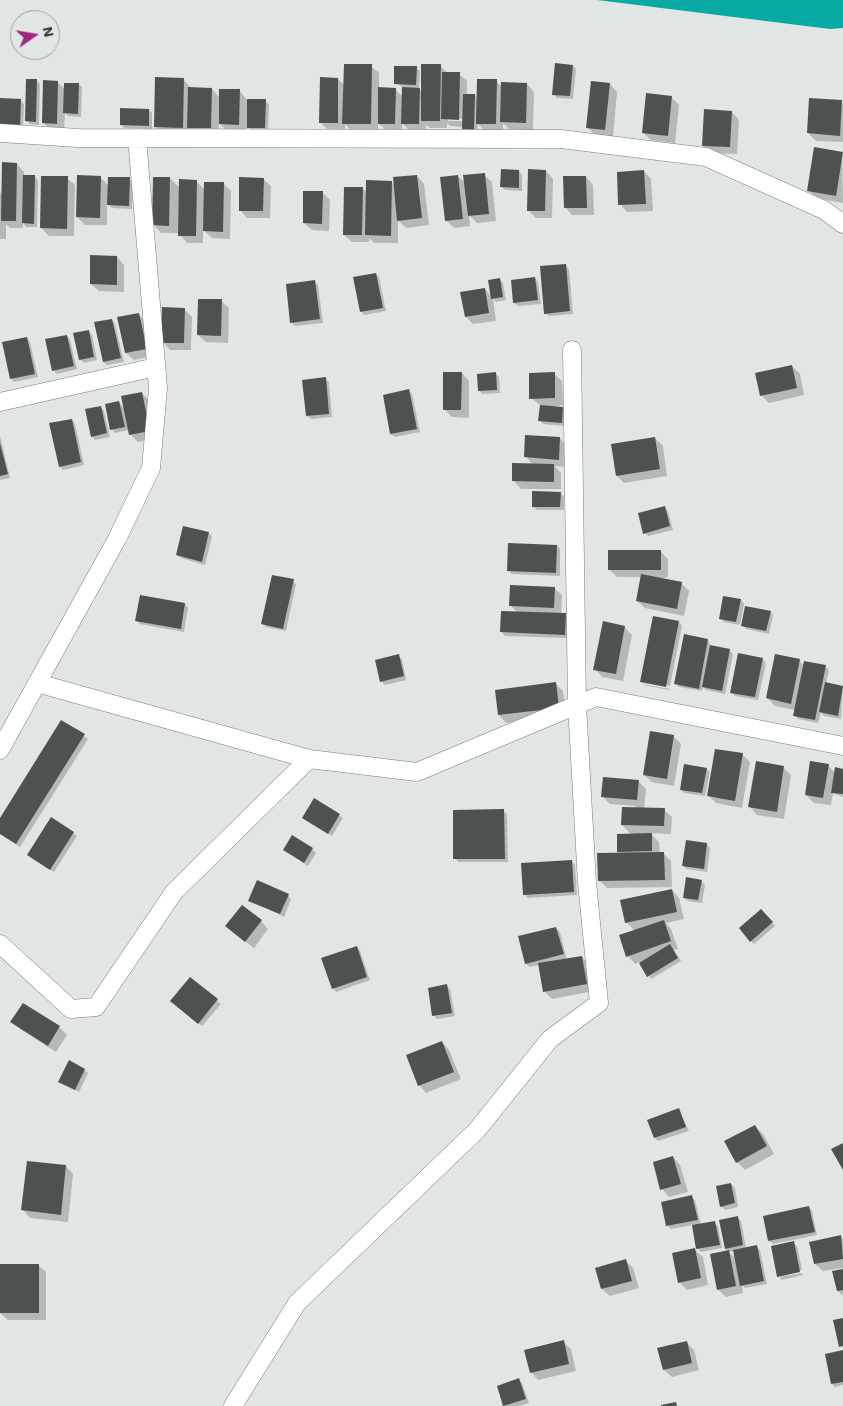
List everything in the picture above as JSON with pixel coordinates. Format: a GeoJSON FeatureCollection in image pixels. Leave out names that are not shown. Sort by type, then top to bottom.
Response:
{"type":"FeatureCollection","features":[{"type":"Feature","properties":{"kind":"street"},"geometry":{"type":"LineString","coordinates":[[0,133],[78,138],[570,140],[706,157],[824,210],[843,224]]}},
{"type":"Feature","properties":{"kind":"street"},"geometry":{"type":"LineString","coordinates":[[0,750],[117,539],[151,468],[158,388],[137,138]]}},
{"type":"Feature","properties":{"kind":"street"},"geometry":{"type":"LineString","coordinates":[[233,1406],[297,1303],[476,1130],[550,1038],[599,1003],[587,883],[578,705],[572,350]]}},
{"type":"Feature","properties":{"kind":"street"},"geometry":{"type":"LineString","coordinates":[[0,402],[156,367]]}},
{"type":"Feature","properties":{"kind":"street"},"geometry":{"type":"LineString","coordinates":[[37,683],[309,759],[417,772],[596,697],[843,746]]}},
{"type":"Feature","properties":{"kind":"street"},"geometry":{"type":"LineString","coordinates":[[0,944],[71,1009],[96,1007],[174,892],[309,759]]}},
{"type":"Feature","properties":{"kind":"water"},"geometry":{"type":"Polygon","coordinates":[[[597,0],[843,0],[843,28],[830,29],[597,0]]]}},
{"type":"Feature","properties":{"kind":"building"},"geometry":{"type":"Polygon","coordinates":[[[555,63],[573,65],[570,96],[552,95],[555,63]]]}},
{"type":"Feature","properties":{"kind":"building"},"geometry":{"type":"Polygon","coordinates":[[[344,64],[372,64],[371,124],[342,124],[344,64]]]}},
{"type":"Feature","properties":{"kind":"building"},"geometry":{"type":"Polygon","coordinates":[[[421,64],[441,64],[440,121],[421,121],[421,64]]]}},
{"type":"Feature","properties":{"kind":"building"},"geometry":{"type":"Polygon","coordinates":[[[394,66],[417,66],[416,85],[394,84],[394,66]]]}},
{"type":"Feature","properties":{"kind":"building"},"geometry":{"type":"Polygon","coordinates":[[[442,72],[460,72],[459,120],[441,119],[442,72]]]}},
{"type":"Feature","properties":{"kind":"building"},"geometry":{"type":"Polygon","coordinates":[[[155,77],[184,78],[183,128],[154,127],[155,77]]]}},
{"type":"Feature","properties":{"kind":"building"},"geometry":{"type":"Polygon","coordinates":[[[320,77],[338,78],[338,123],[319,123],[320,77]]]}},
{"type":"Feature","properties":{"kind":"building"},"geometry":{"type":"Polygon","coordinates":[[[26,79],[37,79],[36,122],[25,121],[26,79]]]}},
{"type":"Feature","properties":{"kind":"building"},"geometry":{"type":"Polygon","coordinates":[[[477,79],[497,79],[496,124],[476,124],[477,79]]]}},
{"type":"Feature","properties":{"kind":"building"},"geometry":{"type":"Polygon","coordinates":[[[43,80],[58,81],[57,124],[42,123],[43,80]]]}},
{"type":"Feature","properties":{"kind":"building"},"geometry":{"type":"Polygon","coordinates":[[[591,81],[610,83],[605,130],[586,128],[591,81]]]}},
{"type":"Feature","properties":{"kind":"building"},"geometry":{"type":"Polygon","coordinates":[[[501,82],[527,83],[526,123],[500,122],[501,82]]]}},
{"type":"Feature","properties":{"kind":"building"},"geometry":{"type":"Polygon","coordinates":[[[64,83],[79,83],[78,114],[63,113],[64,83]]]}},
{"type":"Feature","properties":{"kind":"building"},"geometry":{"type":"Polygon","coordinates":[[[188,87],[212,88],[211,128],[187,128],[188,87]]]}},
{"type":"Feature","properties":{"kind":"building"},"geometry":{"type":"Polygon","coordinates":[[[378,87],[396,88],[395,124],[378,124],[378,87]]]}},
{"type":"Feature","properties":{"kind":"building"},"geometry":{"type":"Polygon","coordinates":[[[402,87],[420,88],[419,124],[401,124],[402,87]]]}},
{"type":"Feature","properties":{"kind":"building"},"geometry":{"type":"Polygon","coordinates":[[[219,89],[240,89],[239,125],[219,124],[219,89]]]}},
{"type":"Feature","properties":{"kind":"building"},"geometry":{"type":"Polygon","coordinates":[[[646,93],[672,96],[668,136],[642,133],[646,93]]]}},
{"type":"Feature","properties":{"kind":"building"},"geometry":{"type":"Polygon","coordinates":[[[463,94],[475,94],[474,130],[462,129],[463,94]]]}},
{"type":"Feature","properties":{"kind":"building"},"geometry":{"type":"Polygon","coordinates":[[[0,98],[21,99],[20,127],[0,127],[0,98]]]}},
{"type":"Feature","properties":{"kind":"building"},"geometry":{"type":"Polygon","coordinates":[[[809,98],[842,100],[840,136],[807,133],[809,98]]]}},
{"type":"Feature","properties":{"kind":"building"},"geometry":{"type":"Polygon","coordinates":[[[247,99],[266,99],[265,128],[247,128],[247,99]]]}},
{"type":"Feature","properties":{"kind":"building"},"geometry":{"type":"Polygon","coordinates":[[[120,108],[149,109],[149,126],[120,125],[120,108]]]}},
{"type":"Feature","properties":{"kind":"building"},"geometry":{"type":"Polygon","coordinates":[[[704,109],[732,111],[730,147],[702,146],[704,109]]]}},
{"type":"Feature","properties":{"kind":"building"},"geometry":{"type":"Polygon","coordinates":[[[814,147],[843,152],[836,196],[807,191],[814,147]]]}},
{"type":"Feature","properties":{"kind":"building"},"geometry":{"type":"Polygon","coordinates":[[[2,162],[17,163],[16,221],[1,221],[2,162]]]}},
{"type":"Feature","properties":{"kind":"building"},"geometry":{"type":"Polygon","coordinates":[[[501,169],[519,170],[519,188],[500,187],[501,169]]]}},
{"type":"Feature","properties":{"kind":"building"},"geometry":{"type":"Polygon","coordinates":[[[528,169],[546,170],[545,211],[527,211],[528,169]]]}},
{"type":"Feature","properties":{"kind":"building"},"geometry":{"type":"Polygon","coordinates":[[[644,170],[646,204],[618,205],[617,172],[644,170]]]}},
{"type":"Feature","properties":{"kind":"building"},"geometry":{"type":"Polygon","coordinates":[[[485,173],[489,214],[468,216],[463,175],[485,173]]]}},
{"type":"Feature","properties":{"kind":"building"},"geometry":{"type":"Polygon","coordinates":[[[23,175],[35,175],[34,224],[22,223],[23,175]]]}},
{"type":"Feature","properties":{"kind":"building"},"geometry":{"type":"Polygon","coordinates":[[[77,175],[101,176],[100,218],[76,217],[77,175]]]}},
{"type":"Feature","properties":{"kind":"building"},"geometry":{"type":"Polygon","coordinates":[[[417,175],[422,218],[397,221],[393,177],[417,175]]]}},
{"type":"Feature","properties":{"kind":"building"},"geometry":{"type":"Polygon","coordinates":[[[458,175],[463,219],[445,221],[440,177],[458,175]]]}},
{"type":"Feature","properties":{"kind":"building"},"geometry":{"type":"Polygon","coordinates":[[[41,176],[68,176],[67,229],[40,228],[41,176]]]}},
{"type":"Feature","properties":{"kind":"building"},"geometry":{"type":"Polygon","coordinates":[[[563,176],[586,176],[587,208],[564,208],[563,176]]]}},
{"type":"Feature","properties":{"kind":"building"},"geometry":{"type":"Polygon","coordinates":[[[108,177],[130,177],[129,206],[107,205],[108,177]]]}},
{"type":"Feature","properties":{"kind":"building"},"geometry":{"type":"Polygon","coordinates":[[[153,177],[170,177],[169,226],[152,225],[153,177]]]}},
{"type":"Feature","properties":{"kind":"building"},"geometry":{"type":"Polygon","coordinates":[[[239,177],[264,178],[263,211],[239,211],[239,177]]]}},
{"type":"Feature","properties":{"kind":"building"},"geometry":{"type":"Polygon","coordinates":[[[179,179],[197,180],[196,236],[178,236],[179,179]]]}},
{"type":"Feature","properties":{"kind":"building"},"geometry":{"type":"Polygon","coordinates":[[[366,180],[392,181],[391,236],[365,235],[366,180]]]}},
{"type":"Feature","properties":{"kind":"building"},"geometry":{"type":"Polygon","coordinates":[[[204,182],[224,182],[223,232],[203,231],[204,182]]]}},
{"type":"Feature","properties":{"kind":"building"},"geometry":{"type":"Polygon","coordinates":[[[344,187],[363,187],[362,235],[343,235],[344,187]]]}},
{"type":"Feature","properties":{"kind":"building"},"geometry":{"type":"Polygon","coordinates":[[[303,191],[323,191],[322,224],[303,223],[303,191]]]}},
{"type":"Feature","properties":{"kind":"building"},"geometry":{"type":"Polygon","coordinates":[[[90,255],[117,256],[117,285],[90,284],[90,255]]]}},
{"type":"Feature","properties":{"kind":"building"},"geometry":{"type":"Polygon","coordinates":[[[566,264],[570,311],[544,314],[540,266],[566,264]]]}},
{"type":"Feature","properties":{"kind":"building"},"geometry":{"type":"Polygon","coordinates":[[[376,273],[383,308],[360,312],[353,277],[376,273]]]}},
{"type":"Feature","properties":{"kind":"building"},"geometry":{"type":"Polygon","coordinates":[[[535,277],[538,300],[513,303],[511,280],[535,277]]]}},
{"type":"Feature","properties":{"kind":"building"},"geometry":{"type":"Polygon","coordinates":[[[500,278],[503,297],[491,299],[488,280],[500,278]]]}},
{"type":"Feature","properties":{"kind":"building"},"geometry":{"type":"Polygon","coordinates":[[[315,280],[320,319],[290,323],[286,284],[315,280]]]}},
{"type":"Feature","properties":{"kind":"building"},"geometry":{"type":"Polygon","coordinates":[[[485,288],[489,313],[465,317],[460,292],[485,288]]]}},
{"type":"Feature","properties":{"kind":"building"},"geometry":{"type":"Polygon","coordinates":[[[198,299],[222,299],[221,336],[197,335],[198,299]]]}},
{"type":"Feature","properties":{"kind":"building"},"geometry":{"type":"Polygon","coordinates":[[[162,307],[185,308],[184,343],[161,343],[162,307]]]}},
{"type":"Feature","properties":{"kind":"building"},"geometry":{"type":"Polygon","coordinates":[[[139,313],[147,349],[125,353],[117,317],[139,313]]]}},
{"type":"Feature","properties":{"kind":"building"},"geometry":{"type":"Polygon","coordinates":[[[112,319],[121,358],[103,362],[94,322],[112,319]]]}},
{"type":"Feature","properties":{"kind":"building"},"geometry":{"type":"Polygon","coordinates":[[[89,330],[94,357],[79,360],[73,333],[89,330]]]}},
{"type":"Feature","properties":{"kind":"building"},"geometry":{"type":"Polygon","coordinates":[[[67,335],[74,366],[52,371],[45,339],[67,335]]]}},
{"type":"Feature","properties":{"kind":"building"},"geometry":{"type":"Polygon","coordinates":[[[27,337],[35,374],[10,379],[2,342],[27,337]]]}},
{"type":"Feature","properties":{"kind":"building"},"geometry":{"type":"Polygon","coordinates":[[[792,365],[797,388],[760,396],[755,373],[792,365]]]}},
{"type":"Feature","properties":{"kind":"building"},"geometry":{"type":"Polygon","coordinates":[[[443,372],[462,372],[461,410],[443,410],[443,372]]]}},
{"type":"Feature","properties":{"kind":"building"},"geometry":{"type":"Polygon","coordinates":[[[496,372],[497,390],[478,391],[477,374],[496,372]]]}},
{"type":"Feature","properties":{"kind":"building"},"geometry":{"type":"Polygon","coordinates":[[[555,372],[555,398],[529,399],[529,373],[555,372]]]}},
{"type":"Feature","properties":{"kind":"building"},"geometry":{"type":"Polygon","coordinates":[[[326,377],[329,414],[306,416],[302,380],[326,377]]]}},
{"type":"Feature","properties":{"kind":"building"},"geometry":{"type":"Polygon","coordinates":[[[409,389],[417,429],[390,434],[383,395],[409,389]]]}},
{"type":"Feature","properties":{"kind":"building"},"geometry":{"type":"Polygon","coordinates":[[[142,392],[150,431],[129,435],[121,396],[142,392]]]}},
{"type":"Feature","properties":{"kind":"building"},"geometry":{"type":"Polygon","coordinates":[[[119,401],[125,427],[110,430],[105,404],[119,401]]]}},
{"type":"Feature","properties":{"kind":"building"},"geometry":{"type":"Polygon","coordinates":[[[540,405],[563,407],[562,423],[538,421],[540,405]]]}},
{"type":"Feature","properties":{"kind":"building"},"geometry":{"type":"Polygon","coordinates":[[[101,406],[107,433],[91,437],[85,409],[101,406]]]}},
{"type":"Feature","properties":{"kind":"building"},"geometry":{"type":"Polygon","coordinates":[[[72,419],[81,462],[59,467],[49,423],[72,419]]]}},
{"type":"Feature","properties":{"kind":"building"},"geometry":{"type":"Polygon","coordinates":[[[525,435],[560,437],[559,460],[524,457],[525,435]]]}},
{"type":"Feature","properties":{"kind":"building"},"geometry":{"type":"Polygon","coordinates":[[[655,437],[660,469],[616,476],[611,444],[655,437]]]}},
{"type":"Feature","properties":{"kind":"building"},"geometry":{"type":"Polygon","coordinates":[[[0,443],[8,474],[0,476],[0,443]]]}},
{"type":"Feature","properties":{"kind":"building"},"geometry":{"type":"Polygon","coordinates":[[[512,463],[554,464],[554,482],[512,481],[512,463]]]}},
{"type":"Feature","properties":{"kind":"building"},"geometry":{"type":"Polygon","coordinates":[[[532,491],[561,492],[560,507],[532,507],[532,491]]]}},
{"type":"Feature","properties":{"kind":"building"},"geometry":{"type":"Polygon","coordinates":[[[665,506],[670,526],[643,534],[638,513],[665,506]]]}},
{"type":"Feature","properties":{"kind":"building"},"geometry":{"type":"Polygon","coordinates":[[[183,526],[209,532],[202,562],[176,555],[183,526]]]}},
{"type":"Feature","properties":{"kind":"building"},"geometry":{"type":"Polygon","coordinates":[[[508,543],[557,545],[556,573],[507,571],[508,543]]]}},
{"type":"Feature","properties":{"kind":"building"},"geometry":{"type":"Polygon","coordinates":[[[608,550],[661,550],[661,570],[608,570],[608,550]]]}},
{"type":"Feature","properties":{"kind":"building"},"geometry":{"type":"Polygon","coordinates":[[[641,574],[682,582],[677,609],[636,601],[641,574]]]}},
{"type":"Feature","properties":{"kind":"building"},"geometry":{"type":"Polygon","coordinates":[[[272,575],[294,579],[283,629],[261,624],[272,575]]]}},
{"type":"Feature","properties":{"kind":"building"},"geometry":{"type":"Polygon","coordinates":[[[510,585],[555,587],[554,608],[509,606],[510,585]]]}},
{"type":"Feature","properties":{"kind":"building"},"geometry":{"type":"Polygon","coordinates":[[[140,595],[185,603],[181,629],[135,621],[140,595]]]}},
{"type":"Feature","properties":{"kind":"building"},"geometry":{"type":"Polygon","coordinates":[[[723,596],[741,599],[736,622],[719,619],[723,596]]]}},
{"type":"Feature","properties":{"kind":"building"},"geometry":{"type":"Polygon","coordinates":[[[745,606],[771,611],[766,631],[741,626],[745,606]]]}},
{"type":"Feature","properties":{"kind":"building"},"geometry":{"type":"Polygon","coordinates":[[[501,611],[566,613],[565,635],[500,632],[501,611]]]}},
{"type":"Feature","properties":{"kind":"building"},"geometry":{"type":"Polygon","coordinates":[[[653,616],[679,621],[666,687],[640,682],[653,616]]]}},
{"type":"Feature","properties":{"kind":"building"},"geometry":{"type":"Polygon","coordinates":[[[603,621],[625,626],[616,674],[593,670],[603,621]]]}},
{"type":"Feature","properties":{"kind":"building"},"geometry":{"type":"Polygon","coordinates":[[[684,634],[708,639],[699,689],[674,684],[684,634]]]}},
{"type":"Feature","properties":{"kind":"building"},"geometry":{"type":"Polygon","coordinates":[[[710,645],[730,649],[722,691],[702,687],[710,645]]]}},
{"type":"Feature","properties":{"kind":"building"},"geometry":{"type":"Polygon","coordinates":[[[738,653],[763,658],[755,697],[730,693],[738,653]]]}},
{"type":"Feature","properties":{"kind":"building"},"geometry":{"type":"Polygon","coordinates":[[[399,654],[404,676],[380,682],[375,660],[399,654]]]}},
{"type":"Feature","properties":{"kind":"building"},"geometry":{"type":"Polygon","coordinates":[[[775,654],[800,659],[791,704],[766,698],[775,654]]]}},
{"type":"Feature","properties":{"kind":"building"},"geometry":{"type":"Polygon","coordinates":[[[804,661],[826,665],[815,720],[793,716],[804,661]]]}},
{"type":"Feature","properties":{"kind":"building"},"geometry":{"type":"Polygon","coordinates":[[[556,682],[559,708],[498,715],[495,690],[556,682]]]}},
{"type":"Feature","properties":{"kind":"building"},"geometry":{"type":"Polygon","coordinates":[[[825,682],[843,686],[838,716],[819,712],[825,682]]]}},
{"type":"Feature","properties":{"kind":"building"},"geometry":{"type":"Polygon","coordinates":[[[61,720],[85,734],[16,844],[0,834],[0,818],[61,720]]]}},
{"type":"Feature","properties":{"kind":"building"},"geometry":{"type":"Polygon","coordinates":[[[650,731],[674,735],[667,779],[643,775],[650,731]]]}},
{"type":"Feature","properties":{"kind":"building"},"geometry":{"type":"Polygon","coordinates":[[[715,749],[743,753],[735,801],[707,796],[715,749]]]}},
{"type":"Feature","properties":{"kind":"building"},"geometry":{"type":"Polygon","coordinates":[[[756,761],[784,766],[777,812],[748,807],[756,761]]]}},
{"type":"Feature","properties":{"kind":"building"},"geometry":{"type":"Polygon","coordinates":[[[810,761],[829,764],[823,798],[805,795],[810,761]]]}},
{"type":"Feature","properties":{"kind":"building"},"geometry":{"type":"Polygon","coordinates":[[[684,764],[707,768],[702,793],[680,790],[684,764]]]}},
{"type":"Feature","properties":{"kind":"building"},"geometry":{"type":"Polygon","coordinates":[[[835,767],[843,769],[843,794],[831,793],[835,767]]]}},
{"type":"Feature","properties":{"kind":"building"},"geometry":{"type":"Polygon","coordinates":[[[603,777],[639,780],[637,800],[601,797],[603,777]]]}},
{"type":"Feature","properties":{"kind":"building"},"geometry":{"type":"Polygon","coordinates":[[[314,798],[340,814],[328,834],[302,818],[314,798]]]}},
{"type":"Feature","properties":{"kind":"building"},"geometry":{"type":"Polygon","coordinates":[[[622,807],[665,808],[664,826],[621,825],[622,807]]]}},
{"type":"Feature","properties":{"kind":"building"},"geometry":{"type":"Polygon","coordinates":[[[504,809],[505,859],[453,859],[453,810],[504,809]]]}},
{"type":"Feature","properties":{"kind":"building"},"geometry":{"type":"Polygon","coordinates":[[[51,817],[74,832],[50,870],[27,855],[51,817]]]}},
{"type":"Feature","properties":{"kind":"building"},"geometry":{"type":"Polygon","coordinates":[[[652,833],[652,851],[617,852],[617,834],[652,833]]]}},
{"type":"Feature","properties":{"kind":"building"},"geometry":{"type":"Polygon","coordinates":[[[292,835],[313,848],[304,863],[283,850],[292,835]]]}},
{"type":"Feature","properties":{"kind":"building"},"geometry":{"type":"Polygon","coordinates":[[[686,840],[707,843],[704,869],[682,866],[686,840]]]}},
{"type":"Feature","properties":{"kind":"building"},"geometry":{"type":"Polygon","coordinates":[[[664,852],[665,880],[598,881],[597,853],[664,852]]]}},
{"type":"Feature","properties":{"kind":"building"},"geometry":{"type":"Polygon","coordinates":[[[572,860],[574,892],[523,895],[521,863],[572,860]]]}},
{"type":"Feature","properties":{"kind":"building"},"geometry":{"type":"Polygon","coordinates":[[[686,877],[702,880],[698,900],[683,898],[686,877]]]}},
{"type":"Feature","properties":{"kind":"building"},"geometry":{"type":"Polygon","coordinates":[[[257,880],[289,894],[280,914],[248,901],[257,880]]]}},
{"type":"Feature","properties":{"kind":"building"},"geometry":{"type":"Polygon","coordinates":[[[672,889],[677,912],[625,923],[620,900],[672,889]]]}},
{"type":"Feature","properties":{"kind":"building"},"geometry":{"type":"Polygon","coordinates":[[[242,905],[262,920],[245,942],[225,926],[242,905]]]}},
{"type":"Feature","properties":{"kind":"building"},"geometry":{"type":"Polygon","coordinates":[[[761,909],[773,922],[750,942],[739,928],[761,909]]]}},
{"type":"Feature","properties":{"kind":"building"},"geometry":{"type":"Polygon","coordinates":[[[664,920],[671,941],[626,957],[619,935],[664,920]]]}},
{"type":"Feature","properties":{"kind":"building"},"geometry":{"type":"Polygon","coordinates":[[[556,927],[564,954],[525,964],[518,936],[556,927]]]}},
{"type":"Feature","properties":{"kind":"building"},"geometry":{"type":"Polygon","coordinates":[[[670,944],[678,958],[647,977],[639,963],[670,944]]]}},
{"type":"Feature","properties":{"kind":"building"},"geometry":{"type":"Polygon","coordinates":[[[357,946],[367,977],[332,989],[321,958],[357,946]]]}},
{"type":"Feature","properties":{"kind":"building"},"geometry":{"type":"Polygon","coordinates":[[[582,956],[587,984],[543,992],[538,963],[582,956]]]}},
{"type":"Feature","properties":{"kind":"building"},"geometry":{"type":"Polygon","coordinates":[[[190,977],[218,999],[198,1024],[170,1001],[190,977]]]}},
{"type":"Feature","properties":{"kind":"building"},"geometry":{"type":"Polygon","coordinates":[[[447,984],[452,1013],[432,1016],[428,988],[447,984]]]}},
{"type":"Feature","properties":{"kind":"building"},"geometry":{"type":"Polygon","coordinates":[[[23,1003],[60,1026],[48,1046],[10,1022],[23,1003]]]}},
{"type":"Feature","properties":{"kind":"building"},"geometry":{"type":"Polygon","coordinates":[[[442,1041],[454,1072],[418,1086],[406,1055],[442,1041]]]}},
{"type":"Feature","properties":{"kind":"building"},"geometry":{"type":"Polygon","coordinates":[[[69,1060],[85,1069],[75,1090],[58,1082],[69,1060]]]}},
{"type":"Feature","properties":{"kind":"building"},"geometry":{"type":"Polygon","coordinates":[[[679,1108],[686,1127],[654,1138],[647,1120],[679,1108]]]}},
{"type":"Feature","properties":{"kind":"building"},"geometry":{"type":"Polygon","coordinates":[[[755,1125],[767,1146],[736,1163],[724,1141],[755,1125]]]}},
{"type":"Feature","properties":{"kind":"building"},"geometry":{"type":"Polygon","coordinates":[[[843,1143],[843,1170],[831,1149],[843,1143]]]}},
{"type":"Feature","properties":{"kind":"building"},"geometry":{"type":"Polygon","coordinates":[[[673,1156],[681,1184],[660,1190],[653,1162],[673,1156]]]}},
{"type":"Feature","properties":{"kind":"building"},"geometry":{"type":"Polygon","coordinates":[[[27,1161],[66,1165],[61,1215],[21,1210],[27,1161]]]}},
{"type":"Feature","properties":{"kind":"building"},"geometry":{"type":"Polygon","coordinates":[[[731,1183],[735,1203],[720,1207],[716,1186],[731,1183]]]}},
{"type":"Feature","properties":{"kind":"building"},"geometry":{"type":"Polygon","coordinates":[[[692,1195],[698,1220],[666,1226],[661,1202],[692,1195]]]}},
{"type":"Feature","properties":{"kind":"building"},"geometry":{"type":"Polygon","coordinates":[[[809,1206],[815,1232],[768,1241],[763,1216],[809,1206]]]}},
{"type":"Feature","properties":{"kind":"building"},"geometry":{"type":"Polygon","coordinates":[[[738,1216],[743,1245],[725,1249],[719,1220],[738,1216]]]}},
{"type":"Feature","properties":{"kind":"building"},"geometry":{"type":"Polygon","coordinates":[[[715,1221],[720,1245],[696,1249],[692,1225],[715,1221]]]}},
{"type":"Feature","properties":{"kind":"building"},"geometry":{"type":"Polygon","coordinates":[[[841,1235],[843,1259],[814,1264],[809,1242],[841,1235]]]}},
{"type":"Feature","properties":{"kind":"building"},"geometry":{"type":"Polygon","coordinates":[[[794,1241],[800,1272],[777,1277],[771,1246],[794,1241]]]}},
{"type":"Feature","properties":{"kind":"building"},"geometry":{"type":"Polygon","coordinates":[[[757,1245],[764,1281],[740,1286],[733,1250],[757,1245]]]}},
{"type":"Feature","properties":{"kind":"building"},"geometry":{"type":"Polygon","coordinates":[[[695,1248],[701,1278],[678,1283],[672,1253],[695,1248]]]}},
{"type":"Feature","properties":{"kind":"building"},"geometry":{"type":"Polygon","coordinates":[[[729,1250],[736,1286],[717,1290],[710,1254],[729,1250]]]}},
{"type":"Feature","properties":{"kind":"building"},"geometry":{"type":"Polygon","coordinates":[[[626,1259],[632,1281],[601,1289],[595,1268],[626,1259]]]}},
{"type":"Feature","properties":{"kind":"building"},"geometry":{"type":"Polygon","coordinates":[[[0,1264],[39,1264],[39,1313],[0,1313],[0,1264]]]}},
{"type":"Feature","properties":{"kind":"building"},"geometry":{"type":"Polygon","coordinates":[[[843,1269],[843,1290],[837,1291],[832,1271],[843,1269]]]}},
{"type":"Feature","properties":{"kind":"building"},"geometry":{"type":"Polygon","coordinates":[[[843,1318],[843,1346],[839,1347],[833,1320],[843,1318]]]}},
{"type":"Feature","properties":{"kind":"building"},"geometry":{"type":"Polygon","coordinates":[[[564,1340],[569,1364],[530,1373],[524,1350],[564,1340]]]}},
{"type":"Feature","properties":{"kind":"building"},"geometry":{"type":"Polygon","coordinates":[[[687,1341],[692,1363],[663,1370],[657,1348],[687,1341]]]}},
{"type":"Feature","properties":{"kind":"building"},"geometry":{"type":"Polygon","coordinates":[[[843,1350],[843,1382],[831,1384],[825,1354],[843,1350]]]}},
{"type":"Feature","properties":{"kind":"building"},"geometry":{"type":"Polygon","coordinates":[[[519,1378],[526,1399],[503,1406],[497,1386],[519,1378]]]}},
{"type":"Feature","properties":{"kind":"building"},"geometry":{"type":"Polygon","coordinates":[[[676,1402],[677,1406],[661,1406],[661,1405],[676,1402]]]}}]}
